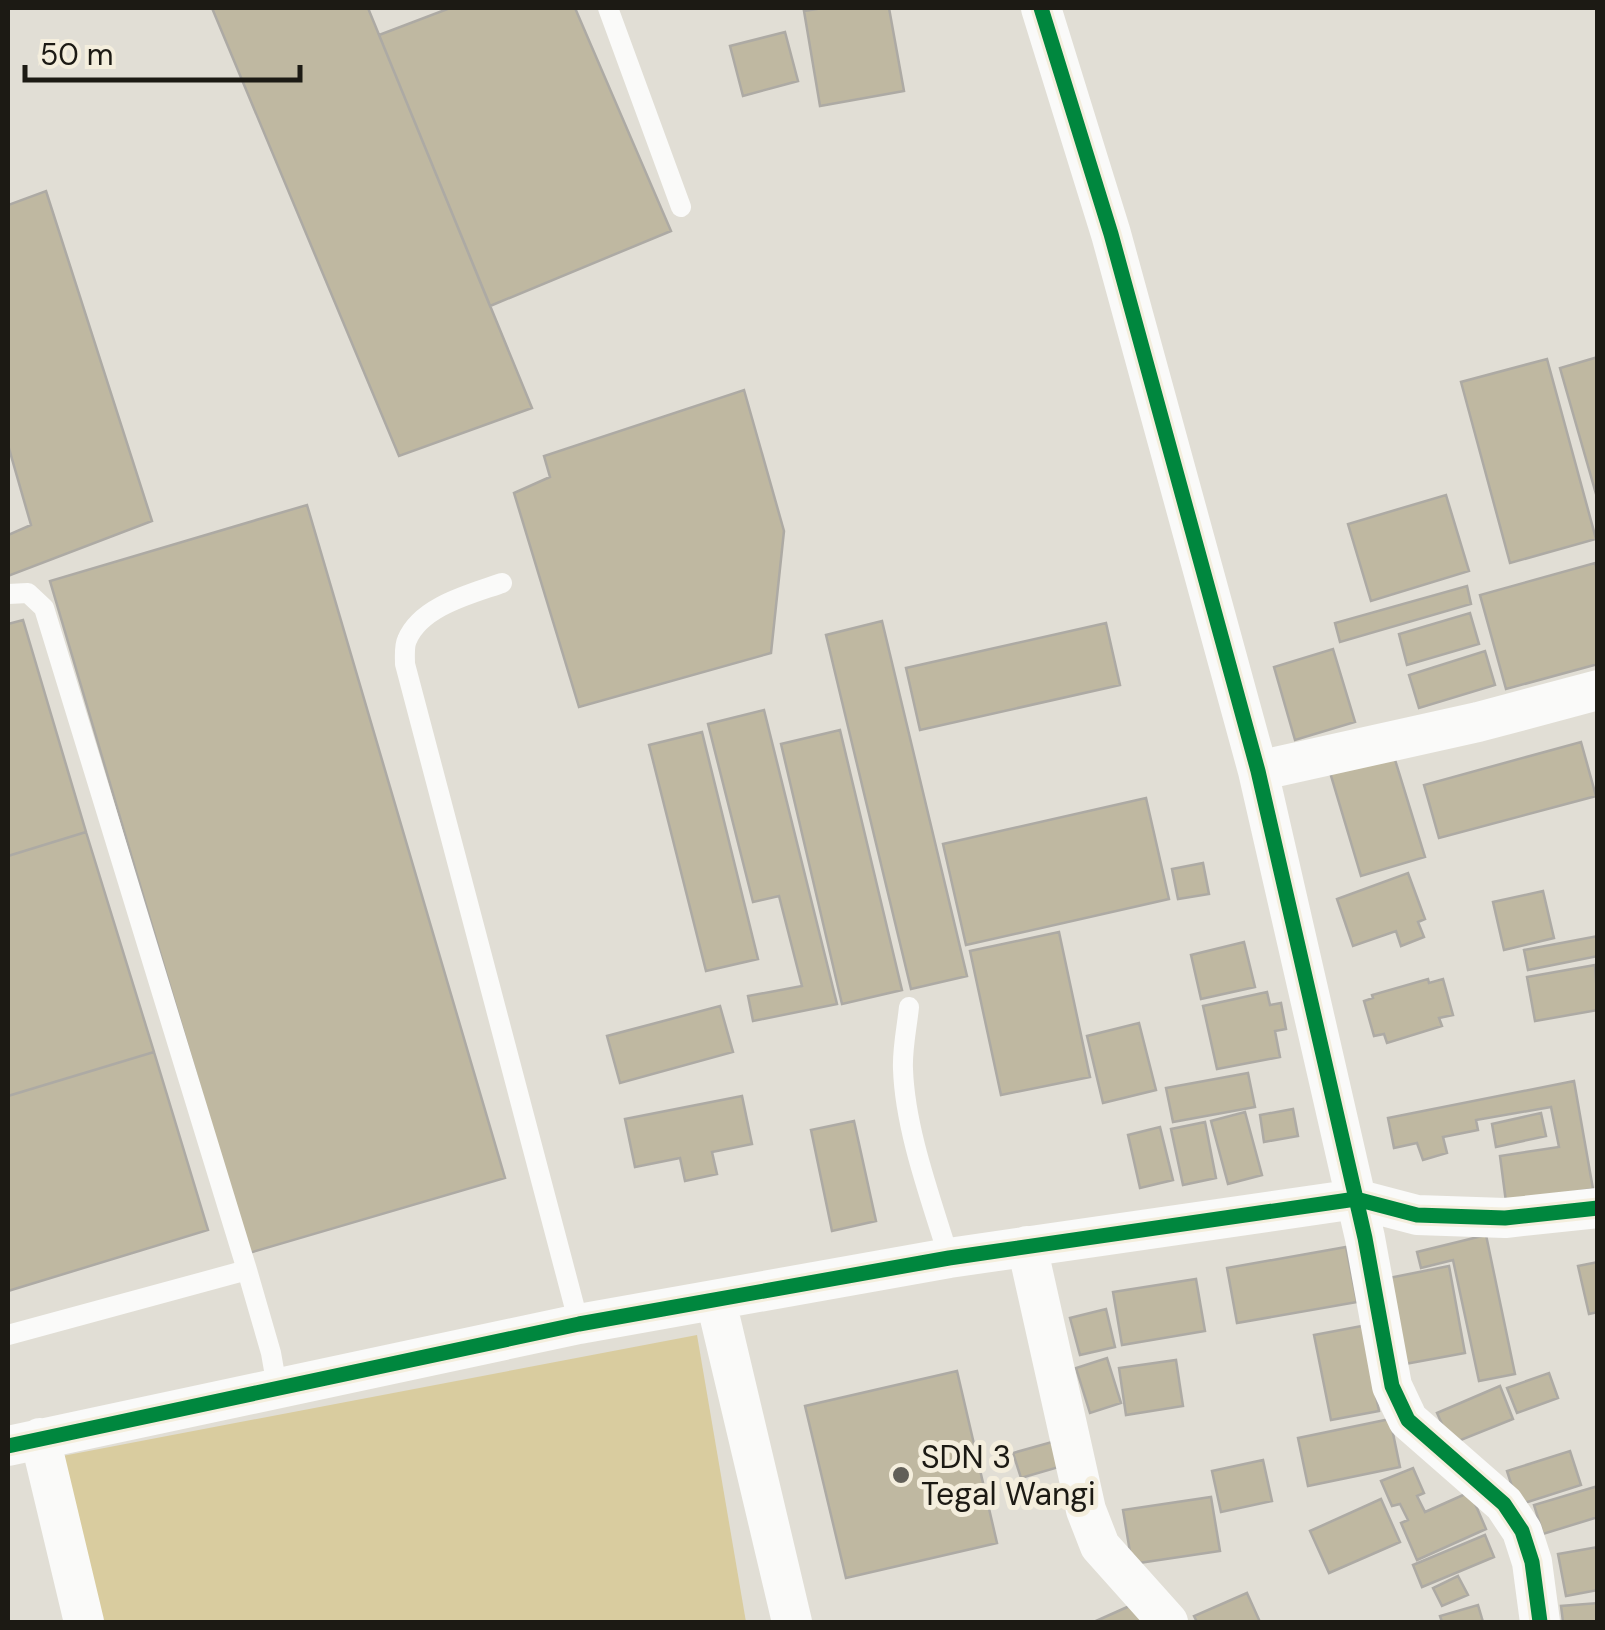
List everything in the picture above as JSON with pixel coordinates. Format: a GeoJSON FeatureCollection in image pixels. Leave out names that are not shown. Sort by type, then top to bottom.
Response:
{"type":"FeatureCollection","features":[{"type":"Feature","properties":{"kind":"street"},"geometry":{"type":"LineString","coordinates":[[1042,8],[1112,234],[1258,771],[1356,1199],[1392,1386],[1408,1420],[1504,1504],[1522,1531],[1532,1562],[1540,1622]]}},
{"type":"Feature","properties":{"kind":"street"},"geometry":{"type":"LineString","coordinates":[[1258,771],[1478,722],[1598,690]]}},
{"type":"Feature","properties":{"kind":"street"},"geometry":{"type":"LineString","coordinates":[[84,1622],[24,1442],[579,1324],[1027,1246],[1356,1199],[1416,1215],[1505,1218],[1598,1208]]}},
{"type":"Feature","properties":{"kind":"street"},"geometry":{"type":"LineString","coordinates":[[1027,1246],[1086,1510],[1100,1546],[1168,1622]]}},
{"type":"Feature","properties":{"kind":"street"},"geometry":{"type":"LineString","coordinates":[[716,1301],[792,1622]]}},
{"type":"Feature","properties":{"kind":"lane"},"geometry":{"type":"LineString","coordinates":[[608,8],[681,207]]}},
{"type":"Feature","properties":{"kind":"lane"},"geometry":{"type":"LineString","coordinates":[[502,582],[446,604],[420,622],[407,640],[404,664],[579,1324]]}},
{"type":"Feature","properties":{"kind":"lane"},"geometry":{"type":"LineString","coordinates":[[8,594],[28,593],[44,608],[247,1270],[277,1387]]}},
{"type":"Feature","properties":{"kind":"lane"},"geometry":{"type":"LineString","coordinates":[[909,1007],[903,1066],[905,1090],[924,1177],[949,1258]]}},
{"type":"Feature","properties":{"kind":"lane"},"geometry":{"type":"LineString","coordinates":[[8,1335],[247,1270]]}},
{"type":"Feature","properties":{"kind":"shaded area"},"geometry":{"type":"Polygon","coordinates":[[[697,1335],[746,1622],[90,1622],[52,1458],[697,1335]]]}},
{"type":"Feature","properties":{"kind":"building"},"geometry":{"type":"Polygon","coordinates":[[[212,8],[368,8],[532,408],[399,456],[212,8]]]}},
{"type":"Feature","properties":{"kind":"building"},"geometry":{"type":"Polygon","coordinates":[[[450,8],[575,8],[671,231],[490,306],[379,35],[450,8]]]}},
{"type":"Feature","properties":{"kind":"building"},"geometry":{"type":"Polygon","coordinates":[[[889,8],[904,91],[820,106],[804,11],[889,8]]]}},
{"type":"Feature","properties":{"kind":"building"},"geometry":{"type":"Polygon","coordinates":[[[785,32],[798,81],[743,96],[730,46],[785,32]]]}},
{"type":"Feature","properties":{"kind":"building"},"geometry":{"type":"Polygon","coordinates":[[[46,191],[152,521],[8,576],[8,535],[31,525],[8,445],[8,205],[46,191]]]}},
{"type":"Feature","properties":{"kind":"building"},"geometry":{"type":"Polygon","coordinates":[[[1598,357],[1598,501],[1560,368],[1598,357]]]}},
{"type":"Feature","properties":{"kind":"building"},"geometry":{"type":"Polygon","coordinates":[[[1547,359],[1596,539],[1510,563],[1461,382],[1547,359]]]}},
{"type":"Feature","properties":{"kind":"building"},"geometry":{"type":"Polygon","coordinates":[[[744,390],[784,531],[771,653],[579,707],[514,493],[550,477],[544,456],[744,390]]]}},
{"type":"Feature","properties":{"kind":"building"},"geometry":{"type":"Polygon","coordinates":[[[1446,495],[1469,571],[1371,601],[1348,524],[1446,495]]]}},
{"type":"Feature","properties":{"kind":"building"},"geometry":{"type":"Polygon","coordinates":[[[307,505],[505,1178],[249,1253],[50,581],[307,505]]]}},
{"type":"Feature","properties":{"kind":"building"},"geometry":{"type":"Polygon","coordinates":[[[1595,563],[1598,664],[1506,689],[1480,595],[1595,563]]]}},
{"type":"Feature","properties":{"kind":"building"},"geometry":{"type":"Polygon","coordinates":[[[1467,586],[1471,604],[1340,642],[1335,623],[1467,586]]]}},
{"type":"Feature","properties":{"kind":"building"},"geometry":{"type":"Polygon","coordinates":[[[1470,613],[1479,644],[1407,665],[1399,634],[1470,613]]]}},
{"type":"Feature","properties":{"kind":"building"},"geometry":{"type":"Polygon","coordinates":[[[23,620],[86,832],[8,856],[8,624],[23,620]]]}},
{"type":"Feature","properties":{"kind":"building"},"geometry":{"type":"Polygon","coordinates":[[[882,621],[967,976],[911,989],[826,635],[882,621]]]}},
{"type":"Feature","properties":{"kind":"building"},"geometry":{"type":"Polygon","coordinates":[[[1106,623],[1120,685],[920,730],[906,668],[1106,623]]]}},
{"type":"Feature","properties":{"kind":"building"},"geometry":{"type":"Polygon","coordinates":[[[1333,649],[1355,722],[1295,740],[1274,667],[1333,649]]]}},
{"type":"Feature","properties":{"kind":"building"},"geometry":{"type":"Polygon","coordinates":[[[1485,651],[1495,685],[1419,708],[1409,675],[1485,651]]]}},
{"type":"Feature","properties":{"kind":"building"},"geometry":{"type":"Polygon","coordinates":[[[764,710],[837,1004],[753,1021],[748,996],[802,986],[779,896],[753,902],[708,724],[764,710]]]}},
{"type":"Feature","properties":{"kind":"building"},"geometry":{"type":"Polygon","coordinates":[[[840,730],[902,990],[842,1004],[781,744],[840,730]]]}},
{"type":"Feature","properties":{"kind":"building"},"geometry":{"type":"Polygon","coordinates":[[[702,732],[758,959],[706,971],[649,745],[702,732]]]}},
{"type":"Feature","properties":{"kind":"building"},"geometry":{"type":"Polygon","coordinates":[[[1581,742],[1596,796],[1439,838],[1424,785],[1581,742]]]}},
{"type":"Feature","properties":{"kind":"building"},"geometry":{"type":"Polygon","coordinates":[[[1392,750],[1425,857],[1361,876],[1329,769],[1392,750]]]}},
{"type":"Feature","properties":{"kind":"building"},"geometry":{"type":"Polygon","coordinates":[[[1146,798],[1169,899],[966,945],[943,844],[1146,798]]]}},
{"type":"Feature","properties":{"kind":"building"},"geometry":{"type":"Polygon","coordinates":[[[86,832],[154,1052],[8,1096],[8,856],[86,832]]]}},
{"type":"Feature","properties":{"kind":"building"},"geometry":{"type":"Polygon","coordinates":[[[1203,863],[1209,894],[1178,899],[1172,869],[1203,863]]]}},
{"type":"Feature","properties":{"kind":"building"},"geometry":{"type":"Polygon","coordinates":[[[1408,873],[1425,919],[1418,922],[1424,937],[1401,946],[1396,931],[1353,946],[1337,899],[1408,873]]]}},
{"type":"Feature","properties":{"kind":"building"},"geometry":{"type":"Polygon","coordinates":[[[1543,891],[1554,938],[1504,950],[1493,902],[1543,891]]]}},
{"type":"Feature","properties":{"kind":"building"},"geometry":{"type":"Polygon","coordinates":[[[1059,932],[1090,1077],[1001,1095],[970,951],[1059,932]]]}},
{"type":"Feature","properties":{"kind":"building"},"geometry":{"type":"Polygon","coordinates":[[[1598,936],[1598,956],[1528,970],[1524,950],[1598,936]]]}},
{"type":"Feature","properties":{"kind":"building"},"geometry":{"type":"Polygon","coordinates":[[[1244,942],[1255,987],[1201,999],[1191,955],[1244,942]]]}},
{"type":"Feature","properties":{"kind":"building"},"geometry":{"type":"Polygon","coordinates":[[[1595,965],[1598,1010],[1535,1021],[1527,977],[1595,965]]]}},
{"type":"Feature","properties":{"kind":"building"},"geometry":{"type":"Polygon","coordinates":[[[1428,979],[1429,983],[1443,979],[1453,1015],[1439,1018],[1442,1026],[1387,1043],[1384,1034],[1374,1036],[1364,1001],[1372,995],[1428,979]]]}},
{"type":"Feature","properties":{"kind":"building"},"geometry":{"type":"Polygon","coordinates":[[[1267,992],[1270,1005],[1281,1003],[1286,1029],[1275,1031],[1280,1057],[1217,1069],[1203,1006],[1267,992]]]}},
{"type":"Feature","properties":{"kind":"building"},"geometry":{"type":"Polygon","coordinates":[[[720,1006],[733,1052],[620,1083],[607,1036],[720,1006]]]}},
{"type":"Feature","properties":{"kind":"building"},"geometry":{"type":"Polygon","coordinates":[[[1139,1023],[1156,1090],[1103,1103],[1087,1036],[1139,1023]]]}},
{"type":"Feature","properties":{"kind":"building"},"geometry":{"type":"Polygon","coordinates":[[[154,1052],[208,1230],[8,1291],[8,1096],[154,1052]]]}},
{"type":"Feature","properties":{"kind":"building"},"geometry":{"type":"Polygon","coordinates":[[[1248,1073],[1255,1107],[1173,1122],[1166,1088],[1248,1073]]]}},
{"type":"Feature","properties":{"kind":"building"},"geometry":{"type":"Polygon","coordinates":[[[1574,1081],[1593,1189],[1506,1202],[1500,1156],[1559,1147],[1551,1107],[1476,1120],[1478,1130],[1443,1137],[1447,1153],[1423,1160],[1417,1143],[1394,1148],[1388,1118],[1574,1081]]]}},
{"type":"Feature","properties":{"kind":"building"},"geometry":{"type":"Polygon","coordinates":[[[742,1096],[752,1144],[712,1152],[717,1174],[685,1181],[680,1158],[635,1167],[625,1119],[742,1096]]]}},
{"type":"Feature","properties":{"kind":"building"},"geometry":{"type":"Polygon","coordinates":[[[1293,1109],[1298,1136],[1264,1142],[1260,1115],[1293,1109]]]}},
{"type":"Feature","properties":{"kind":"building"},"geometry":{"type":"Polygon","coordinates":[[[1245,1112],[1262,1175],[1228,1184],[1211,1121],[1245,1112]]]}},
{"type":"Feature","properties":{"kind":"building"},"geometry":{"type":"Polygon","coordinates":[[[1541,1113],[1546,1136],[1496,1147],[1492,1124],[1541,1113]]]}},
{"type":"Feature","properties":{"kind":"building"},"geometry":{"type":"Polygon","coordinates":[[[854,1121],[876,1221],[832,1231],[811,1130],[854,1121]]]}},
{"type":"Feature","properties":{"kind":"building"},"geometry":{"type":"Polygon","coordinates":[[[1205,1122],[1216,1178],[1183,1185],[1171,1129],[1205,1122]]]}},
{"type":"Feature","properties":{"kind":"building"},"geometry":{"type":"Polygon","coordinates":[[[1160,1127],[1173,1180],[1140,1188],[1128,1135],[1160,1127]]]}},
{"type":"Feature","properties":{"kind":"building"},"geometry":{"type":"Polygon","coordinates":[[[1486,1235],[1515,1374],[1479,1381],[1453,1260],[1421,1268],[1417,1252],[1486,1235]]]}},
{"type":"Feature","properties":{"kind":"building"},"geometry":{"type":"Polygon","coordinates":[[[1346,1247],[1357,1302],[1237,1323],[1227,1268],[1346,1247]]]}},
{"type":"Feature","properties":{"kind":"building"},"geometry":{"type":"Polygon","coordinates":[[[1598,1262],[1598,1312],[1589,1314],[1578,1266],[1598,1262]]]}},
{"type":"Feature","properties":{"kind":"building"},"geometry":{"type":"Polygon","coordinates":[[[1449,1266],[1465,1353],[1405,1364],[1389,1278],[1449,1266]]]}},
{"type":"Feature","properties":{"kind":"building"},"geometry":{"type":"Polygon","coordinates":[[[1196,1279],[1205,1331],[1122,1345],[1113,1292],[1196,1279]]]}},
{"type":"Feature","properties":{"kind":"building"},"geometry":{"type":"Polygon","coordinates":[[[1106,1309],[1115,1347],[1080,1355],[1070,1318],[1106,1309]]]}},
{"type":"Feature","properties":{"kind":"building"},"geometry":{"type":"Polygon","coordinates":[[[1362,1326],[1379,1411],[1331,1420],[1314,1335],[1362,1326]]]}},
{"type":"Feature","properties":{"kind":"building"},"geometry":{"type":"Polygon","coordinates":[[[1107,1358],[1121,1403],[1090,1413],[1076,1368],[1107,1358]]]}},
{"type":"Feature","properties":{"kind":"building"},"geometry":{"type":"Polygon","coordinates":[[[1176,1360],[1183,1406],[1126,1415],[1119,1368],[1176,1360]]]}},
{"type":"Feature","properties":{"kind":"building","name":"SDN 3 Tegal Wangi"},"geometry":{"type":"Polygon","coordinates":[[[957,1371],[997,1543],[846,1578],[805,1406],[957,1371]]]}},
{"type":"Feature","properties":{"kind":"building"},"geometry":{"type":"Polygon","coordinates":[[[1549,1373],[1558,1398],[1517,1413],[1507,1388],[1549,1373]]]}},
{"type":"Feature","properties":{"kind":"building"},"geometry":{"type":"Polygon","coordinates":[[[1500,1386],[1513,1419],[1451,1444],[1437,1413],[1500,1386]]]}},
{"type":"Feature","properties":{"kind":"building"},"geometry":{"type":"Polygon","coordinates":[[[1390,1419],[1400,1467],[1308,1486],[1298,1438],[1390,1419]]]}},
{"type":"Feature","properties":{"kind":"building"},"geometry":{"type":"Polygon","coordinates":[[[1052,1442],[1059,1467],[1021,1478],[1013,1453],[1052,1442]]]}},
{"type":"Feature","properties":{"kind":"building"},"geometry":{"type":"Polygon","coordinates":[[[1570,1451],[1581,1485],[1518,1505],[1507,1471],[1570,1451]]]}},
{"type":"Feature","properties":{"kind":"building"},"geometry":{"type":"Polygon","coordinates":[[[1263,1460],[1272,1501],[1221,1512],[1212,1471],[1263,1460]]]}},
{"type":"Feature","properties":{"kind":"building"},"geometry":{"type":"Polygon","coordinates":[[[1413,1468],[1424,1493],[1417,1496],[1425,1512],[1470,1492],[1486,1529],[1417,1560],[1401,1523],[1408,1520],[1400,1504],[1392,1506],[1381,1481],[1413,1468]]]}},
{"type":"Feature","properties":{"kind":"building"},"geometry":{"type":"Polygon","coordinates":[[[1598,1486],[1598,1517],[1543,1534],[1534,1505],[1598,1486]]]}},
{"type":"Feature","properties":{"kind":"building"},"geometry":{"type":"Polygon","coordinates":[[[1211,1497],[1220,1551],[1132,1564],[1123,1510],[1211,1497]]]}},
{"type":"Feature","properties":{"kind":"building"},"geometry":{"type":"Polygon","coordinates":[[[1381,1499],[1400,1542],[1329,1573],[1310,1531],[1381,1499]]]}},
{"type":"Feature","properties":{"kind":"building"},"geometry":{"type":"Polygon","coordinates":[[[1485,1535],[1494,1557],[1422,1587],[1413,1565],[1485,1535]]]}},
{"type":"Feature","properties":{"kind":"building"},"geometry":{"type":"Polygon","coordinates":[[[1598,1547],[1598,1590],[1566,1596],[1558,1554],[1598,1547]]]}},
{"type":"Feature","properties":{"kind":"building"},"geometry":{"type":"Polygon","coordinates":[[[1458,1576],[1468,1595],[1442,1606],[1433,1588],[1458,1576]]]}},
{"type":"Feature","properties":{"kind":"building"},"geometry":{"type":"Polygon","coordinates":[[[1247,1593],[1260,1622],[1197,1622],[1194,1616],[1247,1593]]]}},
{"type":"Feature","properties":{"kind":"building"},"geometry":{"type":"Polygon","coordinates":[[[1598,1603],[1598,1622],[1563,1622],[1561,1606],[1598,1603]]]}},
{"type":"Feature","properties":{"kind":"building"},"geometry":{"type":"Polygon","coordinates":[[[1134,1604],[1142,1622],[1096,1621],[1134,1604]]]}},
{"type":"Feature","properties":{"kind":"building"},"geometry":{"type":"Polygon","coordinates":[[[1478,1605],[1483,1622],[1442,1622],[1440,1616],[1478,1605]]]}},
{"type":"Feature","properties":{"kind":"cycle path"},"geometry":{"type":"LineString","coordinates":[[1041,8],[1111,234],[1258,771],[1365,1238],[1392,1386],[1408,1420],[1504,1504],[1522,1531],[1532,1562],[1540,1622]]}},
{"type":"Feature","properties":{"kind":"cycle path"},"geometry":{"type":"LineString","coordinates":[[8,1446],[579,1324],[949,1258],[1356,1199],[1417,1215],[1505,1218],[1598,1208]]}},
{"type":"Feature","properties":{"kind":"place","name":"SDN 3 Tegal Wangi"},"geometry":{"type":"Point","coordinates":[901,1475]}}]}
